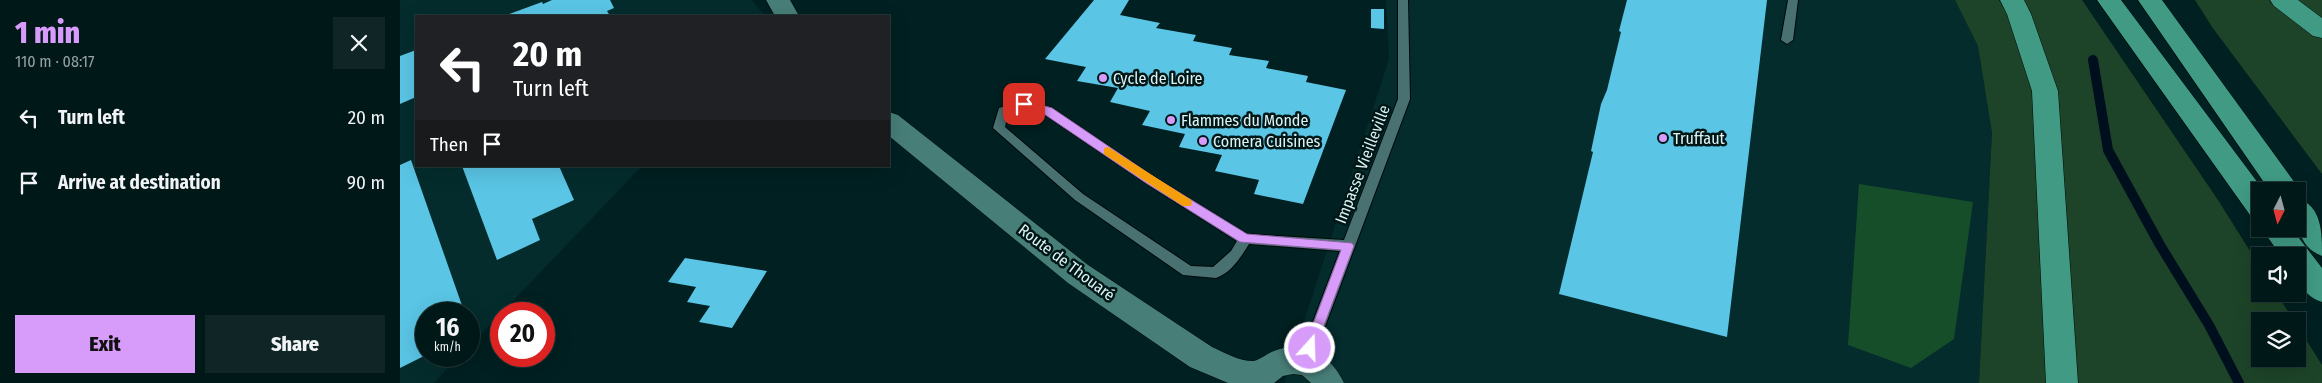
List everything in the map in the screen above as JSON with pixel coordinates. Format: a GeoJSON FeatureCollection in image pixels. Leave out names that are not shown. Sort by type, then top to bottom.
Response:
{"type":"FeatureCollection","features":[{"type":"Feature","properties":{"kind":"highway"},"geometry":{"type":"LineString","coordinates":[[2012,0],[2019,14],[2044,91],[2062,383]]}},
{"type":"Feature","properties":{"kind":"highway"},"geometry":{"type":"LineString","coordinates":[[2110,0],[2251,195]]}},
{"type":"Feature","properties":{"kind":"highway"},"geometry":{"type":"LineString","coordinates":[[2150,0],[2279,182]]}},
{"type":"Feature","properties":{"kind":"highway"},"geometry":{"type":"LineString","coordinates":[[2166,0],[2170,6],[2168,25]]}},
{"type":"Feature","properties":{"kind":"highway"},"geometry":{"type":"LineString","coordinates":[[2282,0],[2322,30]]}},
{"type":"Feature","properties":{"kind":"highway"},"geometry":{"type":"LineString","coordinates":[[2306,221],[2322,244]]}},
{"type":"Feature","properties":{"kind":"highway"},"geometry":{"type":"LineString","coordinates":[[2306,269],[2322,290]]}},
{"type":"Feature","properties":{"kind":"main road"},"geometry":{"type":"LineString","coordinates":[[778,0],[786,15]]}},
{"type":"Feature","properties":{"kind":"main road","name":"Route de Thouaré"},"geometry":{"type":"LineString","coordinates":[[890,123],[1078,274],[1201,357],[1258,380]]}},
{"type":"Feature","properties":{"kind":"main road"},"geometry":{"type":"LineString","coordinates":[[1258,380],[1266,369],[1280,362],[1295,359],[1316,366],[1325,375],[1328,383]]}},
{"type":"Feature","properties":{"kind":"lane","name":"Impasse Vieilleville"},"geometry":{"type":"LineString","coordinates":[[1305,361],[1404,99],[1403,0]]}},
{"type":"Feature","properties":{"kind":"lane"},"geometry":{"type":"LineString","coordinates":[[1787,40],[1793,0]]}},
{"type":"Feature","properties":{"kind":"lane"},"geometry":{"type":"LineString","coordinates":[[1244,239],[1236,255],[1216,274],[1188,271],[1079,197],[998,128],[1003,111],[1024,104],[1048,111],[1150,180],[1244,239],[1348,246]]}},
{"type":"Feature","properties":{"kind":"shaded area"},"geometry":{"type":"Polygon","coordinates":[[[400,0],[752,0],[764,15],[415,15],[415,167],[641,167],[512,302],[490,302],[490,325],[480,335],[480,302],[415,302],[415,367],[449,367],[434,383],[400,383],[400,0]]]}},
{"type":"Feature","properties":{"kind":"shaded area"},"geometry":{"type":"Polygon","coordinates":[[[1386,0],[1955,0],[1978,46],[1992,133],[1979,383],[1284,383],[1389,59],[1386,0]]]}},
{"type":"Feature","properties":{"kind":"green space"},"geometry":{"type":"Polygon","coordinates":[[[1955,0],[2082,0],[2218,200],[2251,253],[2251,302],[2282,302],[2288,312],[2251,312],[2251,367],[2306,367],[2306,340],[2322,365],[2322,383],[1979,383],[1992,133],[1978,46],[1955,0]]]}},
{"type":"Feature","properties":{"kind":"green space"},"geometry":{"type":"Polygon","coordinates":[[[2195,0],[2322,0],[2322,174],[2212,27],[2195,0]]]}},
{"type":"Feature","properties":{"kind":"green space"},"geometry":{"type":"Polygon","coordinates":[[[1859,184],[1973,202],[1954,339],[1911,368],[1848,345],[1859,184]]]}},
{"type":"Feature","properties":{"kind":"building"},"geometry":{"type":"Polygon","coordinates":[[[552,0],[610,0],[614,8],[607,11],[609,15],[507,15],[542,2],[543,4],[552,0]]]}},
{"type":"Feature","properties":{"kind":"building"},"geometry":{"type":"Polygon","coordinates":[[[1094,0],[1129,0],[1120,15],[1160,23],[1156,28],[1196,35],[1193,41],[1232,48],[1229,55],[1269,61],[1266,68],[1308,76],[1306,82],[1346,90],[1303,204],[1254,194],[1259,180],[1215,171],[1222,155],[1179,147],[1185,134],[1142,125],[1150,111],[1110,102],[1118,88],[1077,81],[1086,67],[1045,59],[1094,0]]]}},
{"type":"Feature","properties":{"kind":"building"},"geometry":{"type":"Polygon","coordinates":[[[1627,0],[1767,0],[1727,337],[1559,294],[1593,152],[1591,151],[1601,104],[1607,90],[1627,0]]]}},
{"type":"Feature","properties":{"kind":"building"},"geometry":{"type":"Polygon","coordinates":[[[1371,9],[1384,9],[1384,29],[1371,28],[1371,9]]]}},
{"type":"Feature","properties":{"kind":"building"},"geometry":{"type":"Polygon","coordinates":[[[415,50],[415,97],[400,104],[400,56],[415,50]]]}},
{"type":"Feature","properties":{"kind":"building"},"geometry":{"type":"Polygon","coordinates":[[[411,160],[461,302],[415,302],[415,360],[400,368],[400,165],[411,160]]]}},
{"type":"Feature","properties":{"kind":"building"},"geometry":{"type":"Polygon","coordinates":[[[462,167],[559,167],[574,200],[532,219],[540,240],[497,260],[462,167]]]}},
{"type":"Feature","properties":{"kind":"building"},"geometry":{"type":"Polygon","coordinates":[[[685,258],[767,271],[732,328],[699,322],[710,306],[687,302],[696,287],[668,282],[685,258]]]}},
{"type":"Feature","properties":{"kind":"waterway"},"geometry":{"type":"LineString","coordinates":[[2093,60],[2108,150],[2160,245],[2209,325],[2239,383]]}},
{"type":"Feature","properties":{"kind":"slow traffic"},"geometry":{"type":"LineString","coordinates":[[1108,151],[1187,203]]}},
{"type":"Feature","properties":{"kind":"place","name":"Cycle de Loire"},"geometry":{"type":"Point","coordinates":[1103,78]}},
{"type":"Feature","properties":{"kind":"place","name":"Flammes du Monde"},"geometry":{"type":"Point","coordinates":[1171,120]}},
{"type":"Feature","properties":{"kind":"place","name":"Truffaut"},"geometry":{"type":"Point","coordinates":[1663,138]}},
{"type":"Feature","properties":{"kind":"place","name":"Comera Cuisines"},"geometry":{"type":"Point","coordinates":[1203,141]}},
{"type":"Feature","properties":{"kind":"route"},"geometry":{"type":"LineString","coordinates":[[1024,104],[1048,111],[1150,180],[1244,239],[1348,246],[1310,348]]}}]}
